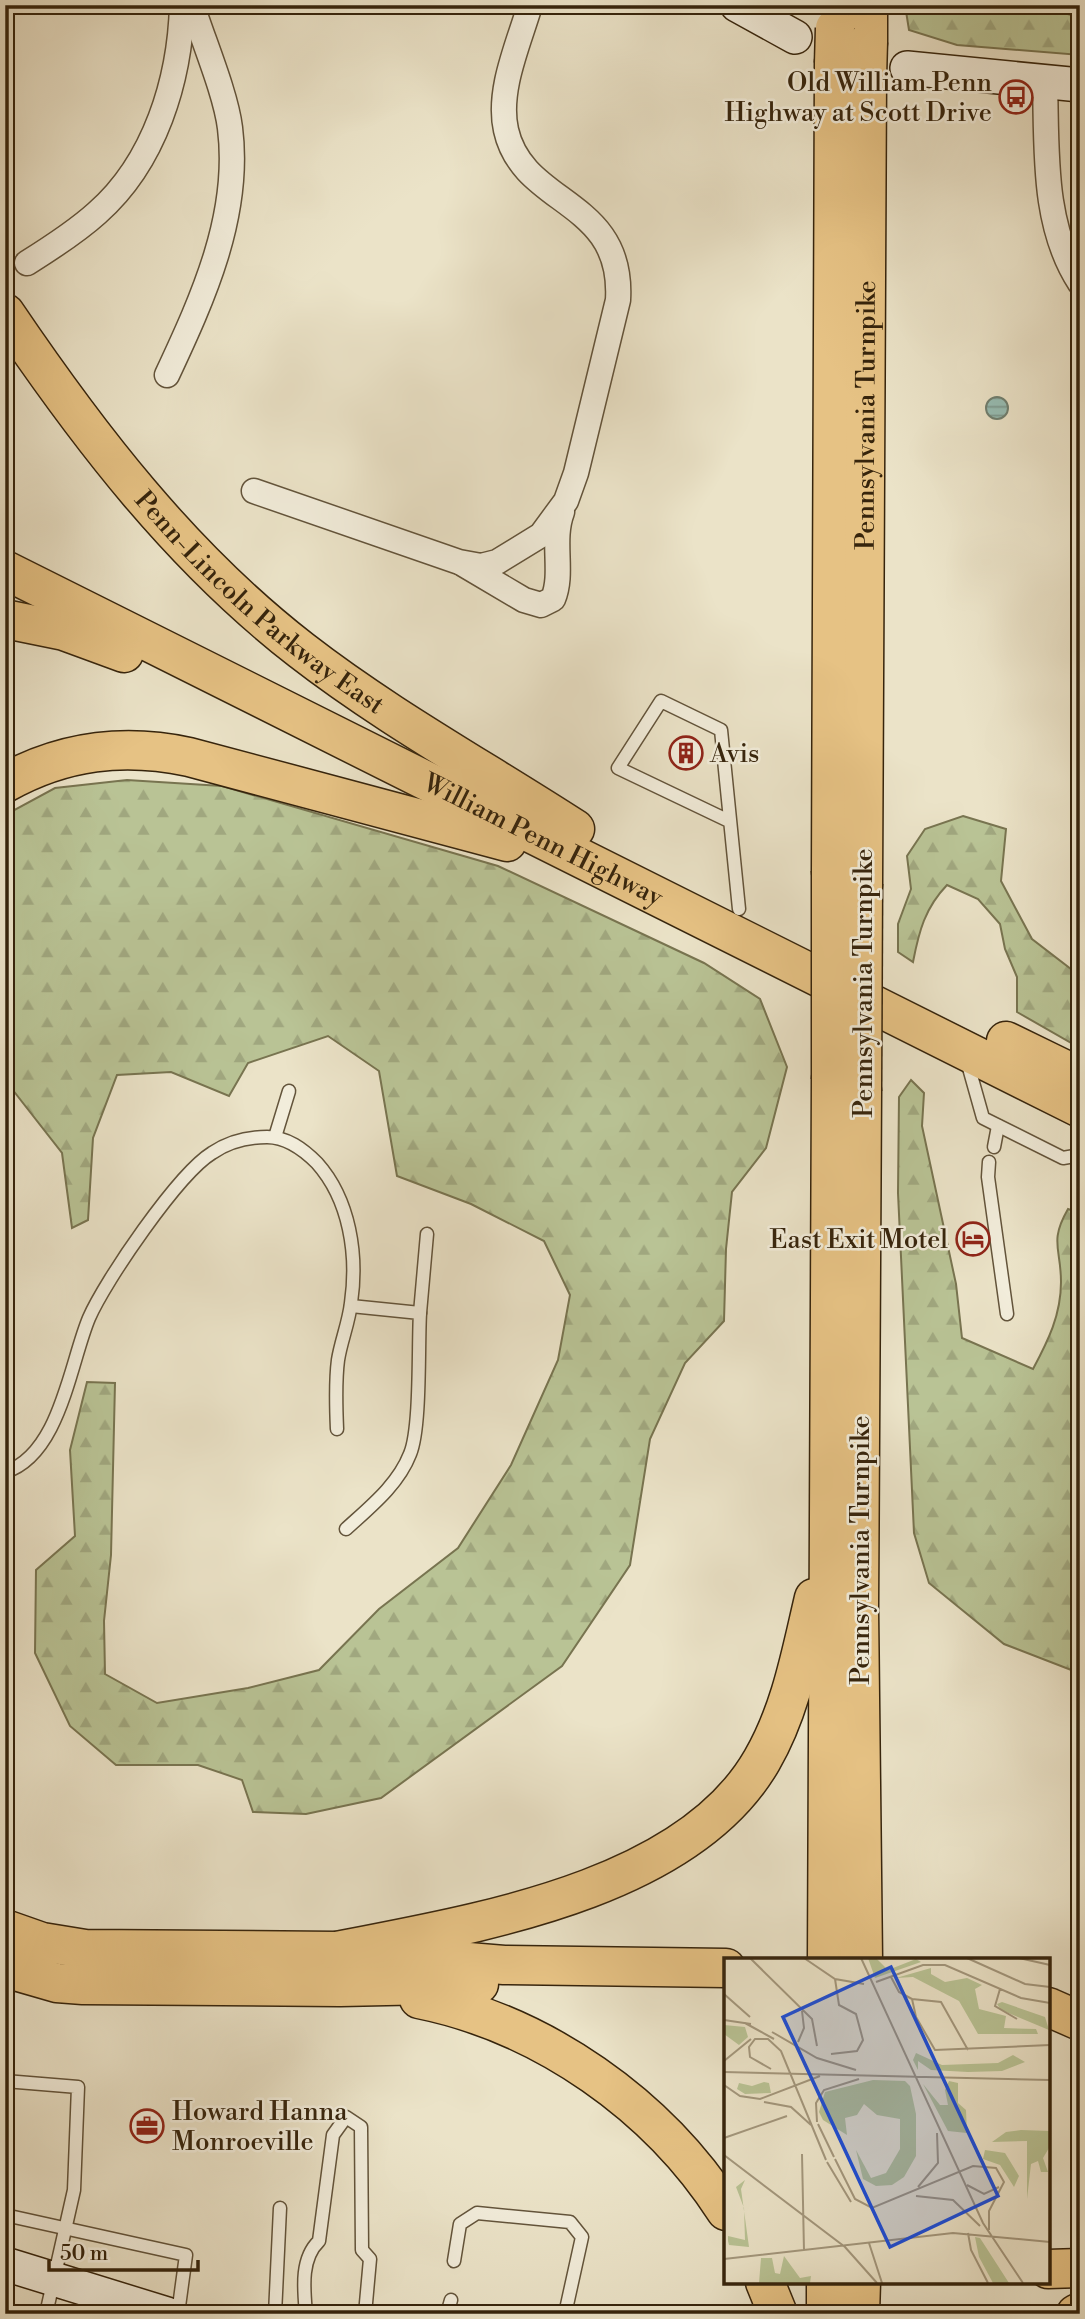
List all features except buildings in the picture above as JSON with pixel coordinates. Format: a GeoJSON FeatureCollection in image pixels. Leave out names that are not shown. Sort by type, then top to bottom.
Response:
{"type":"FeatureCollection","features":[{"type":"Feature","properties":{"kind":"highway","name":"Pennsylvania Turnpike"},"geometry":{"type":"LineString","coordinates":[[851,37],[846,1085],[859,1609],[863,1958]]}},
{"type":"Feature","properties":{"kind":"highway","name":"Penn-Lincoln Parkway East"},"geometry":{"type":"LineString","coordinates":[[5,313],[52,383],[117,468],[193,552],[271,625],[349,684],[575,829]]}},
{"type":"Feature","properties":{"kind":"highway","name":"William Penn Highway"},"geometry":{"type":"LineString","coordinates":[[5,549],[1080,1077]]}},
{"type":"Feature","properties":{"kind":"highway","name":"William Penn Highway"},"geometry":{"type":"LineString","coordinates":[[5,570],[442,791],[963,1047],[1080,1108]]}},
{"type":"Feature","properties":{"kind":"highway"},"geometry":{"type":"LineString","coordinates":[[5,620],[64,631],[114,649],[442,791]]}},
{"type":"Feature","properties":{"kind":"highway"},"geometry":{"type":"LineString","coordinates":[[5,783],[55,760],[95,750],[133,749],[169,753],[507,842],[609,873]]}},
{"type":"Feature","properties":{"kind":"highway","name":"Pennsylvania Turnpike"},"geometry":{"type":"LineString","coordinates":[[827,1958],[830,1524],[846,1085]]}},
{"type":"Feature","properties":{"kind":"highway"},"geometry":{"type":"LineString","coordinates":[[339,1969],[551,1903],[665,1851],[720,1813],[762,1761],[782,1718],[798,1669],[830,1524]]}},
{"type":"Feature","properties":{"kind":"highway"},"geometry":{"type":"LineString","coordinates":[[5,1928],[42,1942],[85,1949],[504,1984],[724,1987]]}},
{"type":"Feature","properties":{"kind":"highway"},"geometry":{"type":"LineString","coordinates":[[5,1968],[57,1983],[83,1985],[339,1969],[504,1965],[724,1968]]}},
{"type":"Feature","properties":{"kind":"highway"},"geometry":{"type":"LineString","coordinates":[[339,1969],[413,1998],[458,2008],[520,2033],[576,2064],[623,2096],[661,2130],[700,2174],[724,2208]]}},
{"type":"Feature","properties":{"kind":"highway"},"geometry":{"type":"LineString","coordinates":[[1050,1984],[1080,1995]]}},
{"type":"Feature","properties":{"kind":"highway"},"geometry":{"type":"LineString","coordinates":[[1050,2008],[1080,2021]]}},
{"type":"Feature","properties":{"kind":"highway"},"geometry":{"type":"LineString","coordinates":[[1050,2269],[1080,2268]]}},
{"type":"Feature","properties":{"kind":"highway"},"geometry":{"type":"LineString","coordinates":[[766,2284],[778,2314]]}},
{"type":"Feature","properties":{"kind":"highway"},"geometry":{"type":"LineString","coordinates":[[826,2284],[826,2314]]}},
{"type":"Feature","properties":{"kind":"highway"},"geometry":{"type":"LineString","coordinates":[[860,2314],[861,2284]]}},
{"type":"Feature","properties":{"kind":"main road"},"geometry":{"type":"LineString","coordinates":[[737,5],[795,37]]}},
{"type":"Feature","properties":{"kind":"main road"},"geometry":{"type":"LineString","coordinates":[[907,68],[1080,85]]}},
{"type":"Feature","properties":{"kind":"main road"},"geometry":{"type":"LineString","coordinates":[[7,2270],[55,2279],[167,2314]]}},
{"type":"Feature","properties":{"kind":"street"},"geometry":{"type":"LineString","coordinates":[[27,263],[99,212],[130,175],[151,138],[172,88],[181,41],[182,5]]}},
{"type":"Feature","properties":{"kind":"street"},"geometry":{"type":"LineString","coordinates":[[167,374],[211,274],[230,188],[230,126],[192,5]]}},
{"type":"Feature","properties":{"kind":"street"},"geometry":{"type":"LineString","coordinates":[[459,562],[524,600],[541,605],[552,599],[558,587],[555,539],[576,473],[605,353],[619,279],[616,259],[598,228],[535,177],[510,145],[505,129],[510,69],[530,5]]}},
{"type":"Feature","properties":{"kind":"street"},"geometry":{"type":"LineString","coordinates":[[175,67],[183,55],[192,52],[209,60]]}},
{"type":"Feature","properties":{"kind":"street"},"geometry":{"type":"LineString","coordinates":[[1045,83],[1048,176],[1057,236],[1080,283]]}},
{"type":"Feature","properties":{"kind":"street"},"geometry":{"type":"LineString","coordinates":[[254,491],[459,562],[481,566],[518,550],[541,535],[566,500]]}},
{"type":"Feature","properties":{"kind":"lane"},"geometry":{"type":"LineString","coordinates":[[729,821],[618,768],[661,701],[721,730],[739,909]]}},
{"type":"Feature","properties":{"kind":"lane"},"geometry":{"type":"LineString","coordinates":[[963,1047],[983,1118],[1063,1158],[1080,1155]]}},
{"type":"Feature","properties":{"kind":"lane"},"geometry":{"type":"LineString","coordinates":[[275,1137],[289,1091]]}},
{"type":"Feature","properties":{"kind":"lane"},"geometry":{"type":"LineString","coordinates":[[994,1147],[998,1126]]}},
{"type":"Feature","properties":{"kind":"lane"},"geometry":{"type":"LineString","coordinates":[[5,1472],[27,1458],[50,1427],[96,1304],[169,1196],[210,1154],[245,1138],[275,1137],[298,1146],[311,1158],[337,1192],[348,1225],[352,1255],[351,1306],[338,1360],[337,1429]]}},
{"type":"Feature","properties":{"kind":"lane"},"geometry":{"type":"LineString","coordinates":[[989,1162],[988,1177],[1007,1314]]}},
{"type":"Feature","properties":{"kind":"lane"},"geometry":{"type":"LineString","coordinates":[[346,1529],[390,1487],[410,1455],[414,1432],[419,1312],[428,1234]]}},
{"type":"Feature","properties":{"kind":"lane"},"geometry":{"type":"LineString","coordinates":[[351,1306],[419,1312]]}},
{"type":"Feature","properties":{"kind":"lane"},"geometry":{"type":"LineString","coordinates":[[5,2081],[78,2087],[74,2190],[46,2314]]}},
{"type":"Feature","properties":{"kind":"lane"},"geometry":{"type":"LineString","coordinates":[[306,2314],[303,2279],[311,2248],[319,2241],[333,2135],[346,2117],[361,2127],[362,2250],[370,2259],[365,2314]]}},
{"type":"Feature","properties":{"kind":"lane"},"geometry":{"type":"LineString","coordinates":[[275,2314],[281,2208]]}},
{"type":"Feature","properties":{"kind":"lane"},"geometry":{"type":"LineString","coordinates":[[454,2261],[460,2224],[477,2213],[570,2222],[582,2237],[565,2314]]}},
{"type":"Feature","properties":{"kind":"lane"},"geometry":{"type":"LineString","coordinates":[[5,2215],[186,2255],[178,2314]]}},
{"type":"Feature","properties":{"kind":"lane"},"geometry":{"type":"LineString","coordinates":[[447,2314],[451,2300]]}},
{"type":"Feature","properties":{"kind":"green space"},"geometry":{"type":"Polygon","coordinates":[[[905,5],[1046,5],[1051,10],[1080,17],[1080,55],[957,45],[909,30],[905,5]]]}},
{"type":"Feature","properties":{"kind":"green space"},"geometry":{"type":"Polygon","coordinates":[[[127,780],[222,786],[498,866],[704,963],[760,999],[787,1067],[766,1148],[732,1192],[726,1249],[724,1321],[685,1363],[650,1439],[630,1565],[562,1666],[381,1798],[306,1814],[253,1812],[242,1780],[198,1765],[116,1765],[70,1726],[35,1653],[36,1570],[75,1536],[70,1450],[87,1382],[115,1383],[111,1555],[104,1621],[105,1674],[157,1703],[248,1688],[319,1670],[379,1609],[458,1548],[511,1465],[558,1360],[570,1295],[544,1241],[471,1204],[397,1176],[379,1071],[328,1036],[248,1063],[229,1096],[171,1072],[117,1075],[93,1138],[88,1220],[72,1228],[62,1153],[5,1080],[5,815],[55,788],[127,780]]]}},
{"type":"Feature","properties":{"kind":"green space"},"geometry":{"type":"Polygon","coordinates":[[[963,816],[1006,829],[1001,881],[1032,939],[1080,976],[1080,1048],[1017,1012],[1017,977],[1005,949],[1000,924],[978,899],[947,885],[933,902],[924,920],[913,962],[898,952],[898,924],[911,889],[907,856],[925,829],[963,816]]]}},
{"type":"Feature","properties":{"kind":"green space"},"geometry":{"type":"Polygon","coordinates":[[[911,1080],[924,1093],[922,1126],[956,1284],[962,1338],[1033,1369],[1059,1306],[1061,1270],[1057,1238],[1062,1220],[1068,1209],[1080,1213],[1079,1673],[1004,1644],[929,1583],[914,1533],[898,1193],[899,1097],[911,1080]]]}},
{"type":"Feature","properties":{"kind":"water"},"geometry":{"type":"Polygon","coordinates":[[[997,397],[1005,400],[1008,408],[1005,416],[997,419],[989,416],[986,408],[989,400],[997,397]]]}},
{"type":"Feature","properties":{"kind":"place","name":"Old William Penn Highway at Scott Drive"},"geometry":{"type":"Point","coordinates":[1016,97]}},
{"type":"Feature","properties":{"kind":"place","name":"Avis"},"geometry":{"type":"Point","coordinates":[686,753]}},
{"type":"Feature","properties":{"kind":"place","name":"East Exit Motel"},"geometry":{"type":"Point","coordinates":[973,1239]}},
{"type":"Feature","properties":{"kind":"place","name":"Howard Hanna Monroeville"},"geometry":{"type":"Point","coordinates":[147,2126]}}]}
